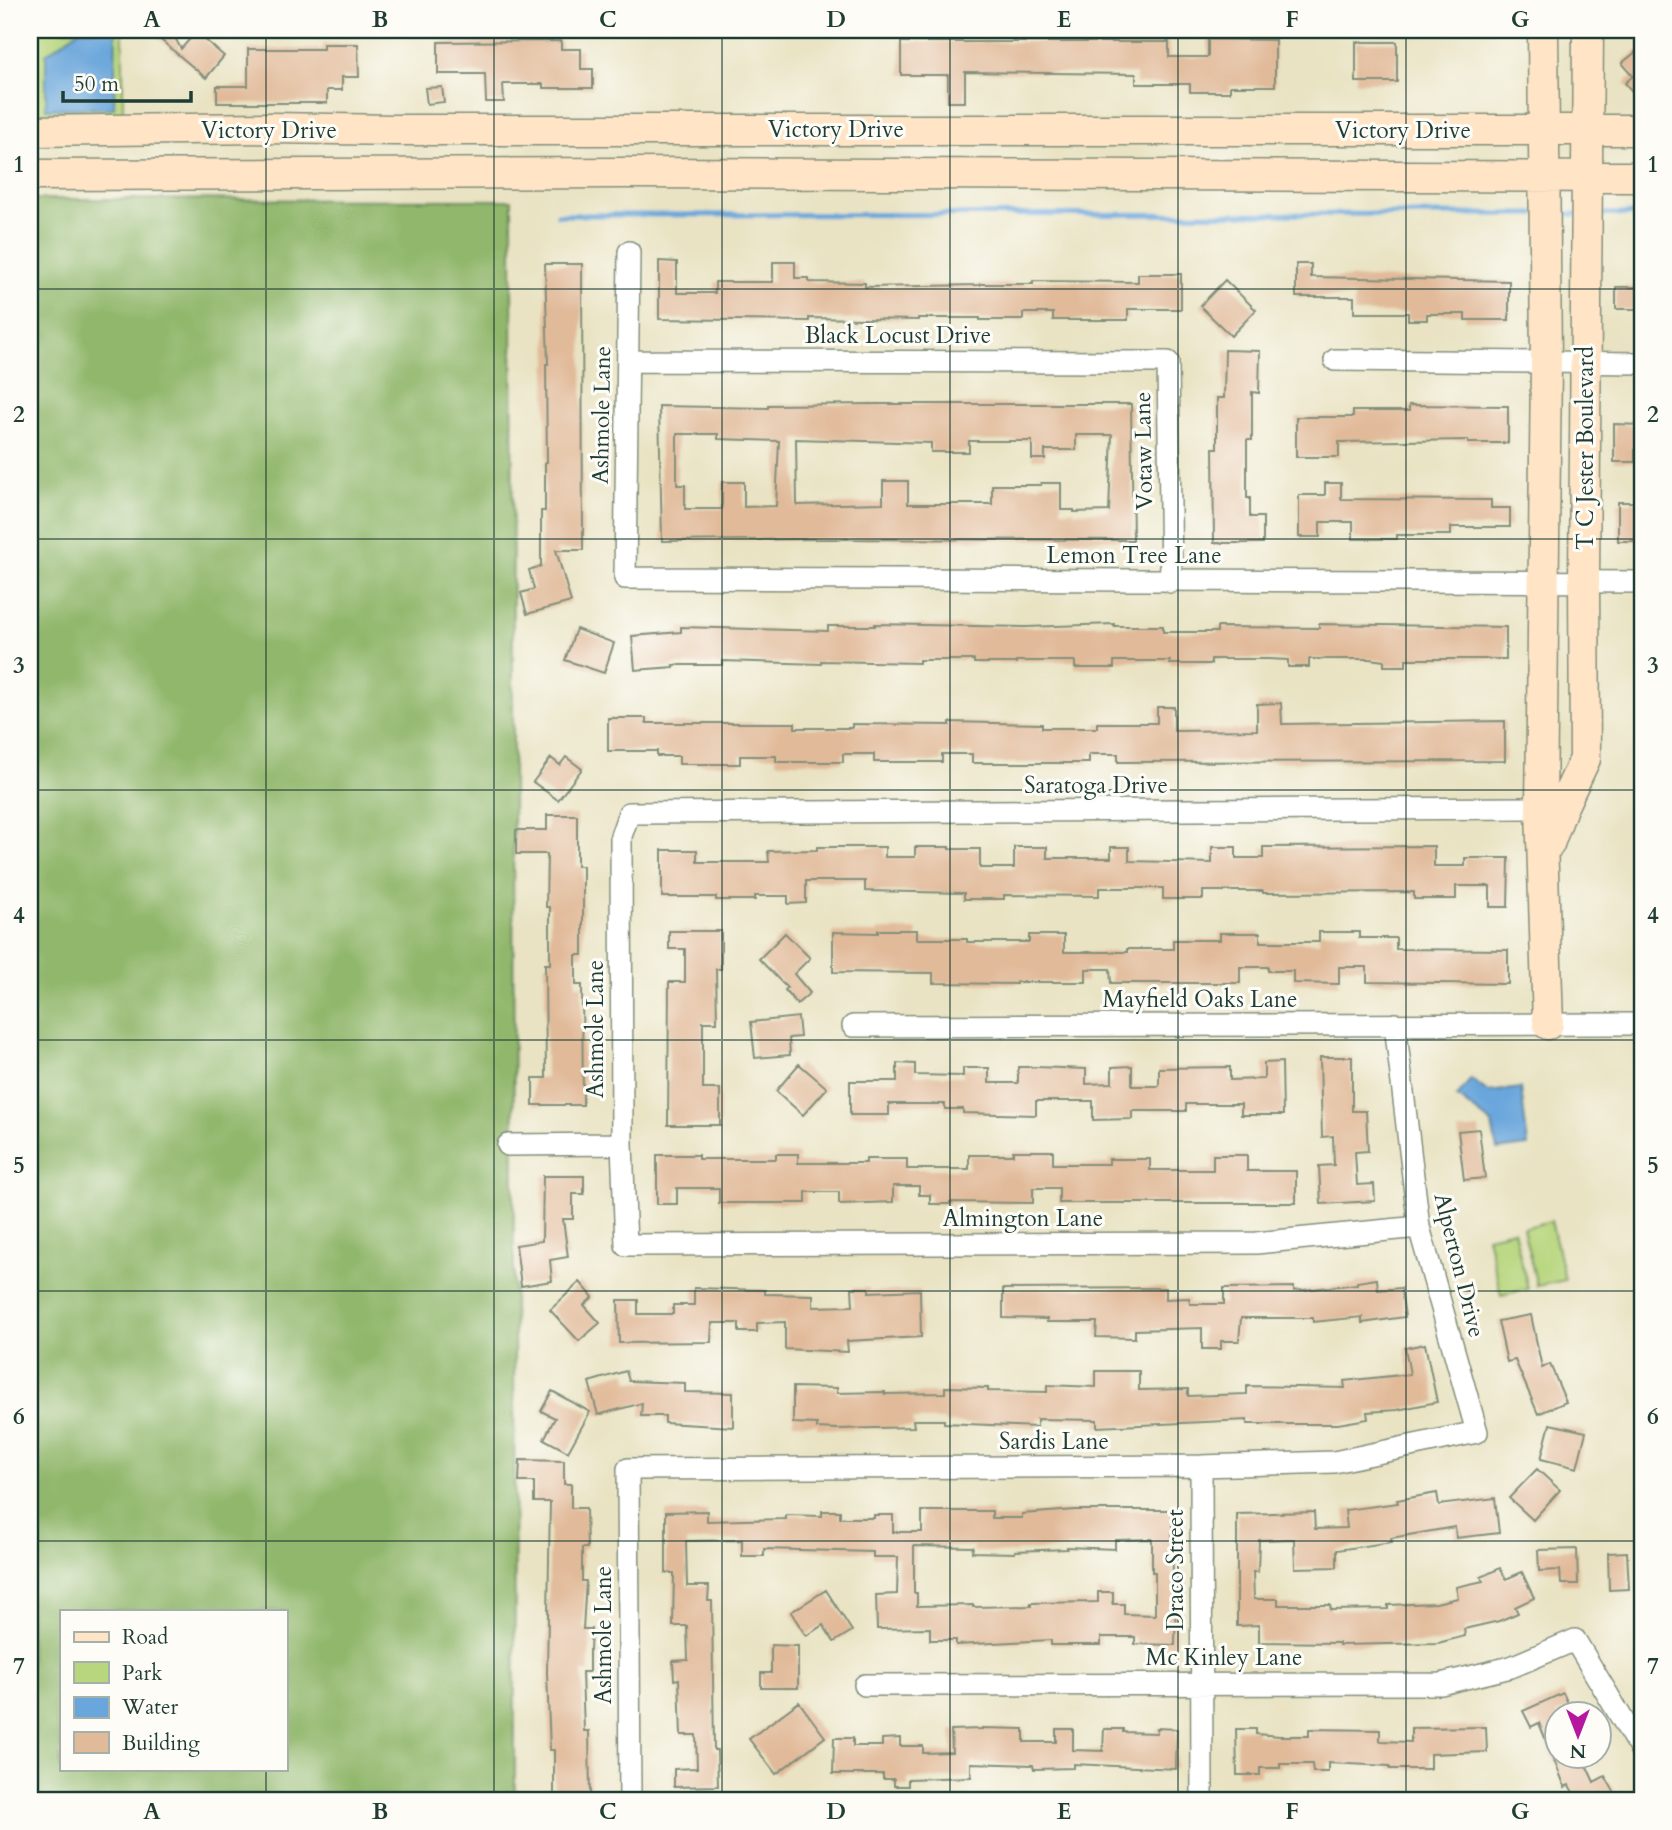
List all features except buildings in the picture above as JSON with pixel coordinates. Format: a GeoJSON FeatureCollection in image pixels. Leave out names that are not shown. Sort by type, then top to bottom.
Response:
{"type":"FeatureCollection","features":[{"type":"Feature","properties":{"kind":"main road","name":"T C Jester Boulevard"},"geometry":{"type":"LineString","coordinates":[[1543,30],[1546,363],[1544,581],[1552,808],[1545,858],[1548,1024]]}},
{"type":"Feature","properties":{"kind":"main road","name":"T C Jester Boulevard"},"geometry":{"type":"LineString","coordinates":[[1552,808],[1585,759],[1587,30]]}},
{"type":"Feature","properties":{"kind":"main road"},"geometry":{"type":"LineString","coordinates":[[1086,129],[1088,174]]}},
{"type":"Feature","properties":{"kind":"main road"},"geometry":{"type":"LineString","coordinates":[[157,130],[157,173]]}},
{"type":"Feature","properties":{"kind":"main road"},"geometry":{"type":"LineString","coordinates":[[622,130],[622,173]]}},
{"type":"Feature","properties":{"kind":"main road","name":"Victory Drive"},"geometry":{"type":"LineString","coordinates":[[30,131],[1642,130]]}},
{"type":"Feature","properties":{"kind":"main road","name":"Victory Drive"},"geometry":{"type":"LineString","coordinates":[[30,175],[1088,174],[1544,187],[1586,187],[1642,177]]}},
{"type":"Feature","properties":{"kind":"street","name":"Ashmole Lane"},"geometry":{"type":"LineString","coordinates":[[625,578],[629,252]]}},
{"type":"Feature","properties":{"kind":"street"},"geometry":{"type":"LineString","coordinates":[[1335,360],[1642,363]]}},
{"type":"Feature","properties":{"kind":"street","name":"Black Locust Drive"},"geometry":{"type":"LineString","coordinates":[[628,362],[1168,362]]}},
{"type":"Feature","properties":{"kind":"street","name":"Votaw Lane"},"geometry":{"type":"LineString","coordinates":[[1168,362],[1171,582]]}},
{"type":"Feature","properties":{"kind":"street","name":"Lemon Tree Lane"},"geometry":{"type":"LineString","coordinates":[[625,578],[1642,582]]}},
{"type":"Feature","properties":{"kind":"street","name":"Saratoga Drive"},"geometry":{"type":"LineString","coordinates":[[629,813],[1552,808]]}},
{"type":"Feature","properties":{"kind":"street","name":"Ashmole Lane"},"geometry":{"type":"LineString","coordinates":[[626,1245],[622,1144],[621,836],[629,813]]}},
{"type":"Feature","properties":{"kind":"street","name":"Alperton Drive"},"geometry":{"type":"LineString","coordinates":[[1395,1024],[1419,1227],[1477,1432]]}},
{"type":"Feature","properties":{"kind":"street","name":"Mayfield Oaks Lane"},"geometry":{"type":"LineString","coordinates":[[853,1026],[1642,1024]]}},
{"type":"Feature","properties":{"kind":"street"},"geometry":{"type":"LineString","coordinates":[[508,1144],[622,1144]]}},
{"type":"Feature","properties":{"kind":"street","name":"Almington Lane"},"geometry":{"type":"LineString","coordinates":[[626,1245],[1256,1243],[1419,1227]]}},
{"type":"Feature","properties":{"kind":"street","name":"Sardis Lane"},"geometry":{"type":"LineString","coordinates":[[628,1469],[1201,1466],[1334,1462],[1477,1432]]}},
{"type":"Feature","properties":{"kind":"street","name":"Draco Street"},"geometry":{"type":"LineString","coordinates":[[1201,1466],[1202,1800]]}},
{"type":"Feature","properties":{"kind":"street","name":"Ashmole Lane"},"geometry":{"type":"LineString","coordinates":[[628,1469],[630,1800]]}},
{"type":"Feature","properties":{"kind":"street","name":"Mc Kinley Lane"},"geometry":{"type":"LineString","coordinates":[[865,1685],[1441,1684],[1511,1667],[1575,1640],[1642,1752]]}},
{"type":"Feature","properties":{"kind":"green space"},"geometry":{"type":"Polygon","coordinates":[[[30,30],[123,30],[123,117],[37,117],[37,108],[30,108],[30,30]]]}},
{"type":"Feature","properties":{"kind":"green space"},"geometry":{"type":"Polygon","coordinates":[[[30,199],[512,200],[515,1800],[30,1800],[30,199]]]}},
{"type":"Feature","properties":{"kind":"green space"},"geometry":{"type":"Polygon","coordinates":[[[1551,1221],[1565,1280],[1537,1286],[1523,1228],[1551,1221]]]}},
{"type":"Feature","properties":{"kind":"green space"},"geometry":{"type":"Polygon","coordinates":[[[1514,1230],[1528,1289],[1501,1295],[1487,1236],[1514,1230]]]}},
{"type":"Feature","properties":{"kind":"water"},"geometry":{"type":"Polygon","coordinates":[[[80,30],[116,30],[114,108],[46,109],[46,54],[80,30]]]}},
{"type":"Feature","properties":{"kind":"water"},"geometry":{"type":"Polygon","coordinates":[[[1471,1079],[1488,1092],[1521,1088],[1528,1146],[1497,1150],[1492,1124],[1457,1097],[1471,1079]]]}},
{"type":"Feature","properties":{"kind":"waterway"},"geometry":{"type":"LineString","coordinates":[[558,215],[1535,214]]}},
{"type":"Feature","properties":{"kind":"waterway"},"geometry":{"type":"LineString","coordinates":[[1555,214],[1577,214]]}},
{"type":"Feature","properties":{"kind":"waterway"},"geometry":{"type":"LineString","coordinates":[[1597,214],[1642,214]]}}]}
